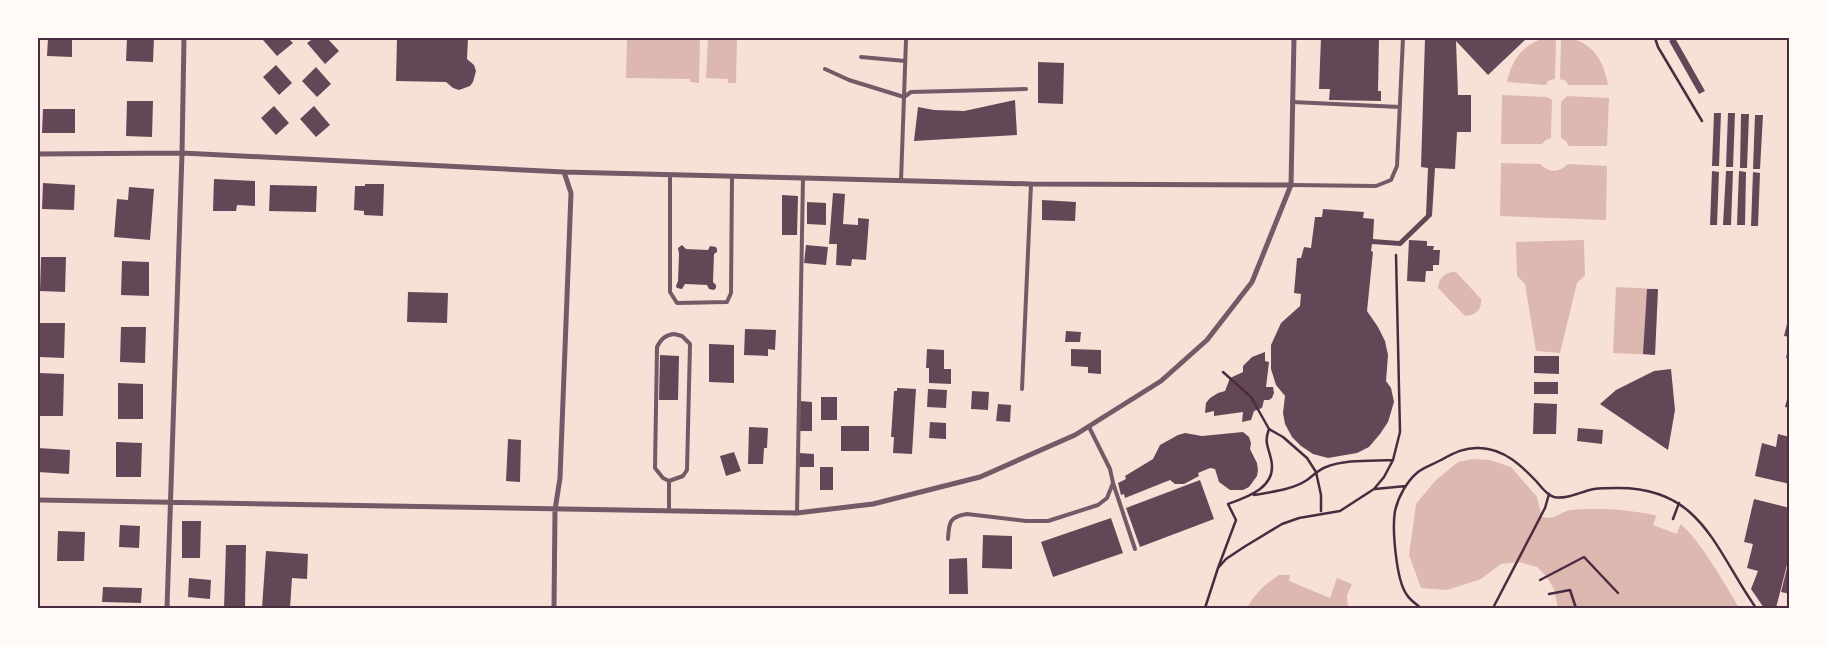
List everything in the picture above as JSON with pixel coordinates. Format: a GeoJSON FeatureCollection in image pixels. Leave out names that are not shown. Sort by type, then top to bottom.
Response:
{"type":"FeatureCollection","features":[{"type":"Feature","properties":{"kind":"street"},"geometry":{"type":"LineString","coordinates":[[168,608],[184,38]]}},
{"type":"Feature","properties":{"kind":"street"},"geometry":{"type":"LineString","coordinates":[[38,500],[797,513],[873,504],[980,477],[1075,435],[1161,381],[1208,340],[1252,282],[1291,186],[1294,38]]}},
{"type":"Feature","properties":{"kind":"street"},"geometry":{"type":"LineString","coordinates":[[38,154],[182,154],[564,172],[732,177],[1031,184],[1291,186]]}},
{"type":"Feature","properties":{"kind":"street"},"geometry":{"type":"LineString","coordinates":[[554,608],[556,510],[560,478],[571,193],[564,172]]}},
{"type":"Feature","properties":{"kind":"lane"},"geometry":{"type":"LineString","coordinates":[[1291,186],[1376,186],[1391,180],[1397,166],[1403,38]]}},
{"type":"Feature","properties":{"kind":"lane"},"geometry":{"type":"LineString","coordinates":[[902,181],[906,40]]}},
{"type":"Feature","properties":{"kind":"lane"},"geometry":{"type":"LineString","coordinates":[[861,56],[905,61]]}},
{"type":"Feature","properties":{"kind":"lane"},"geometry":{"type":"LineString","coordinates":[[825,69],[849,80],[904,97]]}},
{"type":"Feature","properties":{"kind":"lane"},"geometry":{"type":"LineString","coordinates":[[904,97],[911,92],[1026,89]]}},
{"type":"Feature","properties":{"kind":"lane"},"geometry":{"type":"LineString","coordinates":[[1292,102],[1400,107]]}},
{"type":"Feature","properties":{"kind":"lane"},"geometry":{"type":"LineString","coordinates":[[670,175],[670,292],[677,303],[727,302],[731,293],[732,177]]}},
{"type":"Feature","properties":{"kind":"lane"},"geometry":{"type":"LineString","coordinates":[[797,513],[804,178]]}},
{"type":"Feature","properties":{"kind":"lane"},"geometry":{"type":"LineString","coordinates":[[1022,389],[1031,184]]}},
{"type":"Feature","properties":{"kind":"lane"},"geometry":{"type":"LineString","coordinates":[[668,334],[674,334],[682,336],[690,344],[687,470],[683,476],[669,481],[663,478],[655,468],[657,347],[668,334]]}},
{"type":"Feature","properties":{"kind":"lane"},"geometry":{"type":"LineString","coordinates":[[1089,427],[1110,469],[1135,549]]}},
{"type":"Feature","properties":{"kind":"lane"},"geometry":{"type":"LineString","coordinates":[[669,481],[669,511]]}},
{"type":"Feature","properties":{"kind":"lane"},"geometry":{"type":"LineString","coordinates":[[948,539],[949,524],[957,515],[967,514],[1026,521],[1048,521],[1098,504],[1107,498],[1113,483]]}},
{"type":"Feature","properties":{"kind":"path"},"geometry":{"type":"LineString","coordinates":[[1655,38],[1658,47],[1702,122]]}},
{"type":"Feature","properties":{"kind":"path"},"geometry":{"type":"LineString","coordinates":[[1218,568],[1244,547],[1282,524],[1299,518],[1340,511],[1374,489],[1384,477],[1393,460],[1400,432],[1396,255]]}},
{"type":"Feature","properties":{"kind":"path"},"geometry":{"type":"LineString","coordinates":[[1223,372],[1251,397],[1269,429],[1283,437],[1308,458],[1316,472],[1321,495],[1321,511]]}},
{"type":"Feature","properties":{"kind":"path"},"geometry":{"type":"LineString","coordinates":[[1253,496],[1262,488],[1271,472],[1272,461],[1265,439],[1269,429]]}},
{"type":"Feature","properties":{"kind":"path"},"geometry":{"type":"LineString","coordinates":[[1420,608],[1407,595],[1398,577],[1395,511],[1400,496],[1418,471],[1458,450],[1478,448],[1492,449],[1511,457],[1554,497],[1569,496],[1595,489],[1644,490],[1679,502],[1703,525],[1756,608]]}},
{"type":"Feature","properties":{"kind":"path"},"geometry":{"type":"LineString","coordinates":[[1205,608],[1236,520],[1228,504],[1294,486],[1328,466],[1359,461],[1393,460]]}},
{"type":"Feature","properties":{"kind":"path"},"geometry":{"type":"LineString","coordinates":[[1374,489],[1406,486]]}},
{"type":"Feature","properties":{"kind":"path"},"geometry":{"type":"LineString","coordinates":[[1493,608],[1545,508],[1549,494]]}},
{"type":"Feature","properties":{"kind":"path"},"geometry":{"type":"LineString","coordinates":[[1673,519],[1679,502]]}},
{"type":"Feature","properties":{"kind":"path"},"geometry":{"type":"LineString","coordinates":[[1540,580],[1584,557],[1618,594]]}},
{"type":"Feature","properties":{"kind":"path"},"geometry":{"type":"LineString","coordinates":[[1549,594],[1570,590],[1576,608]]}},
{"type":"Feature","properties":{"kind":"shaded area"},"geometry":{"type":"Polygon","coordinates":[[[627,38],[700,38],[699,83],[690,82],[690,79],[626,78],[627,38]]]}},
{"type":"Feature","properties":{"kind":"shaded area"},"geometry":{"type":"Polygon","coordinates":[[[708,38],[737,38],[736,83],[728,83],[728,79],[706,78],[708,38]]]}},
{"type":"Feature","properties":{"kind":"shaded area"},"geometry":{"type":"Polygon","coordinates":[[[1545,38],[1556,38],[1555,79],[1548,81],[1546,85],[1507,82],[1512,66],[1519,54],[1530,45],[1545,38]]]}},
{"type":"Feature","properties":{"kind":"shaded area"},"geometry":{"type":"Polygon","coordinates":[[[1561,38],[1580,41],[1594,51],[1603,67],[1608,85],[1568,85],[1566,81],[1560,79],[1561,38]]]}},
{"type":"Feature","properties":{"kind":"shaded area"},"geometry":{"type":"Polygon","coordinates":[[[1502,95],[1547,97],[1552,100],[1551,138],[1542,144],[1501,144],[1502,95]]]}},
{"type":"Feature","properties":{"kind":"shaded area"},"geometry":{"type":"Polygon","coordinates":[[[1567,96],[1609,98],[1607,146],[1569,146],[1561,138],[1561,102],[1567,96]]]}},
{"type":"Feature","properties":{"kind":"shaded area"},"geometry":{"type":"Polygon","coordinates":[[[1501,163],[1540,164],[1554,171],[1568,164],[1607,166],[1606,220],[1500,216],[1501,163]]]}},
{"type":"Feature","properties":{"kind":"shaded area"},"geometry":{"type":"Polygon","coordinates":[[[1584,240],[1585,275],[1577,283],[1560,353],[1536,351],[1525,284],[1517,276],[1516,242],[1584,240]]]}},
{"type":"Feature","properties":{"kind":"shaded area"},"geometry":{"type":"Polygon","coordinates":[[[1456,272],[1481,299],[1479,309],[1472,315],[1465,316],[1438,288],[1442,277],[1456,272]]]}},
{"type":"Feature","properties":{"kind":"shaded area"},"geometry":{"type":"Polygon","coordinates":[[[1616,287],[1658,289],[1655,355],[1613,353],[1616,287]]]}},
{"type":"Feature","properties":{"kind":"shaded area"},"geometry":{"type":"Polygon","coordinates":[[[1472,459],[1490,460],[1511,467],[1537,497],[1542,517],[1555,517],[1574,510],[1614,509],[1650,514],[1680,524],[1703,550],[1739,608],[1558,608],[1554,589],[1546,576],[1537,567],[1519,562],[1501,564],[1481,579],[1447,590],[1421,588],[1409,555],[1416,504],[1435,481],[1458,462],[1472,459]]]}},
{"type":"Feature","properties":{"kind":"shaded area"},"geometry":{"type":"Polygon","coordinates":[[[1279,575],[1290,575],[1289,581],[1330,598],[1337,578],[1352,584],[1347,595],[1348,608],[1247,608],[1253,598],[1279,575]]]}},
{"type":"Feature","properties":{"kind":"pier"},"geometry":{"type":"Polygon","coordinates":[[[1657,514],[1681,522],[1677,534],[1653,525],[1657,514]]]}},
{"type":"Feature","properties":{"kind":"building"},"geometry":{"type":"Polygon","coordinates":[[[48,38],[72,38],[72,57],[47,56],[48,38]]]}},
{"type":"Feature","properties":{"kind":"building"},"geometry":{"type":"Polygon","coordinates":[[[127,38],[154,38],[153,62],[126,61],[127,38]]]}},
{"type":"Feature","properties":{"kind":"building"},"geometry":{"type":"Polygon","coordinates":[[[266,38],[288,38],[293,43],[277,56],[263,40],[266,38]]]}},
{"type":"Feature","properties":{"kind":"building"},"geometry":{"type":"Polygon","coordinates":[[[314,38],[327,38],[339,51],[325,64],[307,43],[314,38]]]}},
{"type":"Feature","properties":{"kind":"building"},"geometry":{"type":"Polygon","coordinates":[[[397,38],[468,38],[467,59],[474,65],[476,71],[473,82],[470,86],[459,90],[446,82],[396,81],[397,38]]]}},
{"type":"Feature","properties":{"kind":"building"},"geometry":{"type":"Polygon","coordinates":[[[1321,38],[1379,38],[1378,91],[1381,91],[1381,101],[1329,100],[1330,89],[1319,89],[1321,38]]]}},
{"type":"Feature","properties":{"kind":"building"},"geometry":{"type":"Polygon","coordinates":[[[1425,38],[1527,38],[1488,75],[1456,41],[1458,95],[1471,95],[1471,132],[1457,132],[1455,169],[1435,168],[1432,216],[1401,246],[1372,244],[1371,251],[1373,252],[1367,311],[1385,341],[1388,355],[1386,381],[1391,388],[1394,402],[1388,422],[1369,447],[1357,453],[1328,458],[1313,454],[1301,446],[1292,437],[1285,424],[1283,413],[1285,396],[1276,385],[1271,369],[1271,345],[1281,323],[1300,306],[1301,294],[1294,293],[1297,258],[1301,258],[1304,247],[1311,248],[1315,217],[1322,217],[1323,209],[1364,212],[1363,218],[1374,219],[1373,239],[1399,241],[1426,215],[1428,168],[1421,167],[1425,38]]]}},
{"type":"Feature","properties":{"kind":"building"},"geometry":{"type":"Polygon","coordinates":[[[1675,38],[1705,91],[1699,94],[1669,41],[1675,38]]]}},
{"type":"Feature","properties":{"kind":"building"},"geometry":{"type":"Polygon","coordinates":[[[1038,62],[1064,63],[1063,104],[1038,103],[1038,62]]]}},
{"type":"Feature","properties":{"kind":"building"},"geometry":{"type":"Polygon","coordinates":[[[276,65],[292,83],[279,95],[263,77],[276,65]]]}},
{"type":"Feature","properties":{"kind":"building"},"geometry":{"type":"Polygon","coordinates":[[[316,67],[331,84],[317,97],[302,81],[316,67]]]}},
{"type":"Feature","properties":{"kind":"building"},"geometry":{"type":"Polygon","coordinates":[[[1015,100],[1017,135],[914,141],[918,107],[934,110],[964,111],[1015,100]]]}},
{"type":"Feature","properties":{"kind":"building"},"geometry":{"type":"Polygon","coordinates":[[[127,101],[153,101],[152,137],[126,136],[127,101]]]}},
{"type":"Feature","properties":{"kind":"building"},"geometry":{"type":"Polygon","coordinates":[[[274,106],[289,123],[276,135],[261,118],[274,106]]]}},
{"type":"Feature","properties":{"kind":"building"},"geometry":{"type":"Polygon","coordinates":[[[314,106],[330,125],[316,137],[300,119],[314,106]]]}},
{"type":"Feature","properties":{"kind":"building"},"geometry":{"type":"Polygon","coordinates":[[[43,109],[75,109],[75,133],[42,133],[43,109]]]}},
{"type":"Feature","properties":{"kind":"building"},"geometry":{"type":"Polygon","coordinates":[[[1714,113],[1721,113],[1719,166],[1712,166],[1714,113]]]}},
{"type":"Feature","properties":{"kind":"building"},"geometry":{"type":"Polygon","coordinates":[[[1728,113],[1735,113],[1733,167],[1726,167],[1728,113]]]}},
{"type":"Feature","properties":{"kind":"building"},"geometry":{"type":"Polygon","coordinates":[[[1741,114],[1749,114],[1747,168],[1740,168],[1741,114]]]}},
{"type":"Feature","properties":{"kind":"building"},"geometry":{"type":"Polygon","coordinates":[[[1755,115],[1763,115],[1760,169],[1753,169],[1755,115]]]}},
{"type":"Feature","properties":{"kind":"building"},"geometry":{"type":"Polygon","coordinates":[[[1712,171],[1719,172],[1717,225],[1710,225],[1712,171]]]}},
{"type":"Feature","properties":{"kind":"building"},"geometry":{"type":"Polygon","coordinates":[[[1726,171],[1733,171],[1731,225],[1723,225],[1726,171]]]}},
{"type":"Feature","properties":{"kind":"building"},"geometry":{"type":"Polygon","coordinates":[[[1739,171],[1746,172],[1745,225],[1737,225],[1739,171]]]}},
{"type":"Feature","properties":{"kind":"building"},"geometry":{"type":"Polygon","coordinates":[[[1753,172],[1760,173],[1758,226],[1751,226],[1753,172]]]}},
{"type":"Feature","properties":{"kind":"building"},"geometry":{"type":"Polygon","coordinates":[[[214,179],[255,181],[255,206],[237,205],[236,211],[213,211],[214,179]]]}},
{"type":"Feature","properties":{"kind":"building"},"geometry":{"type":"Polygon","coordinates":[[[43,183],[75,185],[74,210],[42,209],[43,183]]]}},
{"type":"Feature","properties":{"kind":"building"},"geometry":{"type":"Polygon","coordinates":[[[365,184],[384,184],[383,216],[364,215],[364,211],[354,210],[355,186],[365,186],[365,184]]]}},
{"type":"Feature","properties":{"kind":"building"},"geometry":{"type":"Polygon","coordinates":[[[270,185],[317,186],[316,212],[269,211],[270,185]]]}},
{"type":"Feature","properties":{"kind":"building"},"geometry":{"type":"Polygon","coordinates":[[[129,187],[154,189],[150,240],[114,237],[117,199],[128,200],[129,187]]]}},
{"type":"Feature","properties":{"kind":"building"},"geometry":{"type":"Polygon","coordinates":[[[833,193],[845,194],[843,224],[858,225],[858,218],[869,219],[866,260],[852,259],[851,266],[836,265],[837,244],[829,244],[833,193]]]}},
{"type":"Feature","properties":{"kind":"building"},"geometry":{"type":"Polygon","coordinates":[[[782,195],[798,196],[797,235],[782,235],[782,195]]]}},
{"type":"Feature","properties":{"kind":"building"},"geometry":{"type":"Polygon","coordinates":[[[1042,200],[1076,202],[1075,221],[1042,220],[1042,200]]]}},
{"type":"Feature","properties":{"kind":"building"},"geometry":{"type":"Polygon","coordinates":[[[807,202],[826,203],[826,225],[807,224],[807,202]]]}},
{"type":"Feature","properties":{"kind":"building"},"geometry":{"type":"Polygon","coordinates":[[[1409,240],[1427,241],[1427,246],[1434,246],[1433,250],[1440,250],[1439,265],[1433,265],[1433,271],[1426,271],[1425,282],[1407,281],[1409,240]]]}},
{"type":"Feature","properties":{"kind":"building"},"geometry":{"type":"Polygon","coordinates":[[[682,245],[686,249],[708,250],[710,246],[716,247],[713,282],[716,288],[714,290],[709,289],[707,285],[685,284],[682,289],[677,288],[678,248],[682,245]]]}},
{"type":"Feature","properties":{"kind":"building"},"geometry":{"type":"Polygon","coordinates":[[[806,245],[828,247],[826,265],[804,263],[806,245]]]}},
{"type":"Feature","properties":{"kind":"building"},"geometry":{"type":"Polygon","coordinates":[[[41,257],[66,257],[65,292],[40,291],[41,257]]]}},
{"type":"Feature","properties":{"kind":"building"},"geometry":{"type":"Polygon","coordinates":[[[122,261],[149,262],[149,296],[121,295],[122,261]]]}},
{"type":"Feature","properties":{"kind":"building"},"geometry":{"type":"Polygon","coordinates":[[[1647,289],[1658,289],[1655,355],[1643,354],[1647,289]]]}},
{"type":"Feature","properties":{"kind":"building"},"geometry":{"type":"Polygon","coordinates":[[[408,292],[448,293],[447,323],[407,322],[408,292]]]}},
{"type":"Feature","properties":{"kind":"building"},"geometry":{"type":"Polygon","coordinates":[[[1790,316],[1790,337],[1784,336],[1790,316]]]}},
{"type":"Feature","properties":{"kind":"building"},"geometry":{"type":"Polygon","coordinates":[[[40,323],[65,323],[64,358],[39,357],[40,323]]]}},
{"type":"Feature","properties":{"kind":"building"},"geometry":{"type":"Polygon","coordinates":[[[121,327],[146,327],[145,363],[120,362],[121,327]]]}},
{"type":"Feature","properties":{"kind":"building"},"geometry":{"type":"Polygon","coordinates":[[[745,329],[776,330],[775,350],[768,349],[768,356],[744,355],[745,329]]]}},
{"type":"Feature","properties":{"kind":"building"},"geometry":{"type":"Polygon","coordinates":[[[1066,331],[1081,332],[1080,342],[1065,342],[1066,331]]]}},
{"type":"Feature","properties":{"kind":"building"},"geometry":{"type":"Polygon","coordinates":[[[1790,343],[1790,359],[1786,358],[1790,343]]]}},
{"type":"Feature","properties":{"kind":"building"},"geometry":{"type":"Polygon","coordinates":[[[709,344],[734,345],[734,383],[709,382],[709,344]]]}},
{"type":"Feature","properties":{"kind":"building"},"geometry":{"type":"Polygon","coordinates":[[[927,349],[944,350],[944,369],[951,369],[951,384],[929,383],[929,368],[926,368],[927,349]]]}},
{"type":"Feature","properties":{"kind":"building"},"geometry":{"type":"Polygon","coordinates":[[[1071,349],[1101,350],[1101,374],[1088,373],[1088,367],[1071,366],[1071,349]]]}},
{"type":"Feature","properties":{"kind":"building"},"geometry":{"type":"Polygon","coordinates":[[[1265,352],[1265,361],[1269,362],[1266,387],[1273,387],[1274,393],[1272,398],[1264,400],[1262,408],[1254,411],[1251,420],[1242,422],[1243,412],[1214,416],[1214,411],[1205,413],[1206,403],[1210,398],[1225,391],[1230,378],[1243,372],[1243,366],[1252,357],[1265,352]]]}},
{"type":"Feature","properties":{"kind":"building"},"geometry":{"type":"Polygon","coordinates":[[[660,355],[679,356],[678,400],[659,400],[660,355]]]}},
{"type":"Feature","properties":{"kind":"building"},"geometry":{"type":"Polygon","coordinates":[[[1534,356],[1559,356],[1559,374],[1534,373],[1534,356]]]}},
{"type":"Feature","properties":{"kind":"building"},"geometry":{"type":"Polygon","coordinates":[[[1671,369],[1675,410],[1668,450],[1600,404],[1616,390],[1654,371],[1671,369]]]}},
{"type":"Feature","properties":{"kind":"building"},"geometry":{"type":"Polygon","coordinates":[[[38,373],[64,374],[63,416],[38,416],[38,373]]]}},
{"type":"Feature","properties":{"kind":"building"},"geometry":{"type":"Polygon","coordinates":[[[1534,382],[1558,382],[1558,394],[1534,394],[1534,382]]]}},
{"type":"Feature","properties":{"kind":"building"},"geometry":{"type":"Polygon","coordinates":[[[118,383],[143,384],[143,419],[118,419],[118,383]]]}},
{"type":"Feature","properties":{"kind":"building"},"geometry":{"type":"Polygon","coordinates":[[[897,388],[916,389],[912,454],[893,453],[894,437],[891,437],[894,391],[897,391],[897,388]]]}},
{"type":"Feature","properties":{"kind":"building"},"geometry":{"type":"Polygon","coordinates":[[[928,389],[947,390],[946,408],[927,407],[928,389]]]}},
{"type":"Feature","properties":{"kind":"building"},"geometry":{"type":"Polygon","coordinates":[[[972,391],[989,392],[988,410],[971,409],[972,391]]]}},
{"type":"Feature","properties":{"kind":"building"},"geometry":{"type":"Polygon","coordinates":[[[1790,392],[1790,408],[1785,407],[1790,392]]]}},
{"type":"Feature","properties":{"kind":"building"},"geometry":{"type":"Polygon","coordinates":[[[821,397],[837,397],[837,420],[821,420],[821,397]]]}},
{"type":"Feature","properties":{"kind":"building"},"geometry":{"type":"Polygon","coordinates":[[[800,401],[812,402],[812,431],[800,431],[800,401]]]}},
{"type":"Feature","properties":{"kind":"building"},"geometry":{"type":"Polygon","coordinates":[[[1534,403],[1557,404],[1556,434],[1533,434],[1534,403]]]}},
{"type":"Feature","properties":{"kind":"building"},"geometry":{"type":"Polygon","coordinates":[[[998,404],[1011,405],[1010,422],[996,421],[998,404]]]}},
{"type":"Feature","properties":{"kind":"building"},"geometry":{"type":"Polygon","coordinates":[[[930,422],[946,423],[946,439],[929,438],[930,422]]]}},
{"type":"Feature","properties":{"kind":"building"},"geometry":{"type":"Polygon","coordinates":[[[841,426],[869,426],[869,451],[841,451],[841,426]]]}},
{"type":"Feature","properties":{"kind":"building"},"geometry":{"type":"Polygon","coordinates":[[[749,427],[768,428],[767,448],[764,448],[763,464],[748,464],[749,427]]]}},
{"type":"Feature","properties":{"kind":"building"},"geometry":{"type":"Polygon","coordinates":[[[1578,428],[1603,430],[1602,444],[1577,441],[1578,428]]]}},
{"type":"Feature","properties":{"kind":"building"},"geometry":{"type":"Polygon","coordinates":[[[1243,432],[1249,437],[1250,449],[1257,463],[1258,470],[1257,476],[1249,487],[1243,490],[1230,490],[1219,482],[1215,469],[1210,468],[1198,473],[1199,476],[1184,484],[1175,484],[1170,480],[1125,498],[1124,494],[1121,495],[1118,483],[1126,479],[1125,476],[1153,459],[1160,445],[1178,435],[1185,433],[1202,436],[1243,432]]]}},
{"type":"Feature","properties":{"kind":"building"},"geometry":{"type":"Polygon","coordinates":[[[1778,434],[1790,437],[1790,484],[1755,476],[1762,443],[1776,447],[1778,434]]]}},
{"type":"Feature","properties":{"kind":"building"},"geometry":{"type":"Polygon","coordinates":[[[508,439],[521,440],[520,482],[506,481],[508,439]]]}},
{"type":"Feature","properties":{"kind":"building"},"geometry":{"type":"Polygon","coordinates":[[[116,442],[142,443],[141,477],[116,477],[116,442]]]}},
{"type":"Feature","properties":{"kind":"building"},"geometry":{"type":"Polygon","coordinates":[[[38,448],[70,450],[69,474],[38,472],[38,448]]]}},
{"type":"Feature","properties":{"kind":"building"},"geometry":{"type":"Polygon","coordinates":[[[734,452],[741,471],[726,476],[720,456],[734,452]]]}},
{"type":"Feature","properties":{"kind":"building"},"geometry":{"type":"Polygon","coordinates":[[[799,453],[814,454],[814,467],[799,467],[799,453]]]}},
{"type":"Feature","properties":{"kind":"building"},"geometry":{"type":"Polygon","coordinates":[[[820,467],[833,467],[833,490],[820,490],[820,467]]]}},
{"type":"Feature","properties":{"kind":"building"},"geometry":{"type":"Polygon","coordinates":[[[1200,480],[1214,519],[1140,547],[1126,508],[1200,480]]]}},
{"type":"Feature","properties":{"kind":"building"},"geometry":{"type":"Polygon","coordinates":[[[1754,499],[1790,508],[1790,553],[1776,608],[1764,608],[1751,589],[1758,571],[1747,568],[1753,544],[1744,542],[1754,499]]]}},
{"type":"Feature","properties":{"kind":"building"},"geometry":{"type":"Polygon","coordinates":[[[1111,518],[1123,553],[1053,577],[1041,542],[1111,518]]]}},
{"type":"Feature","properties":{"kind":"building"},"geometry":{"type":"Polygon","coordinates":[[[182,521],[201,521],[200,558],[182,558],[182,521]]]}},
{"type":"Feature","properties":{"kind":"building"},"geometry":{"type":"Polygon","coordinates":[[[120,525],[140,526],[139,548],[119,547],[120,525]]]}},
{"type":"Feature","properties":{"kind":"building"},"geometry":{"type":"Polygon","coordinates":[[[58,531],[85,532],[84,561],[57,561],[58,531]]]}},
{"type":"Feature","properties":{"kind":"building"},"geometry":{"type":"Polygon","coordinates":[[[983,535],[1012,536],[1012,569],[982,568],[983,535]]]}},
{"type":"Feature","properties":{"kind":"building"},"geometry":{"type":"Polygon","coordinates":[[[226,545],[246,545],[245,608],[224,608],[226,545]]]}},
{"type":"Feature","properties":{"kind":"building"},"geometry":{"type":"Polygon","coordinates":[[[266,551],[308,554],[307,579],[292,578],[290,608],[262,608],[266,551]]]}},
{"type":"Feature","properties":{"kind":"building"},"geometry":{"type":"Polygon","coordinates":[[[967,558],[968,594],[949,594],[949,559],[967,558]]]}},
{"type":"Feature","properties":{"kind":"building"},"geometry":{"type":"Polygon","coordinates":[[[1790,560],[1790,594],[1781,592],[1790,560]]]}},
{"type":"Feature","properties":{"kind":"building"},"geometry":{"type":"Polygon","coordinates":[[[189,578],[211,580],[210,599],[188,597],[189,578]]]}},
{"type":"Feature","properties":{"kind":"building"},"geometry":{"type":"Polygon","coordinates":[[[103,587],[142,588],[141,603],[102,602],[103,587]]]}}]}
